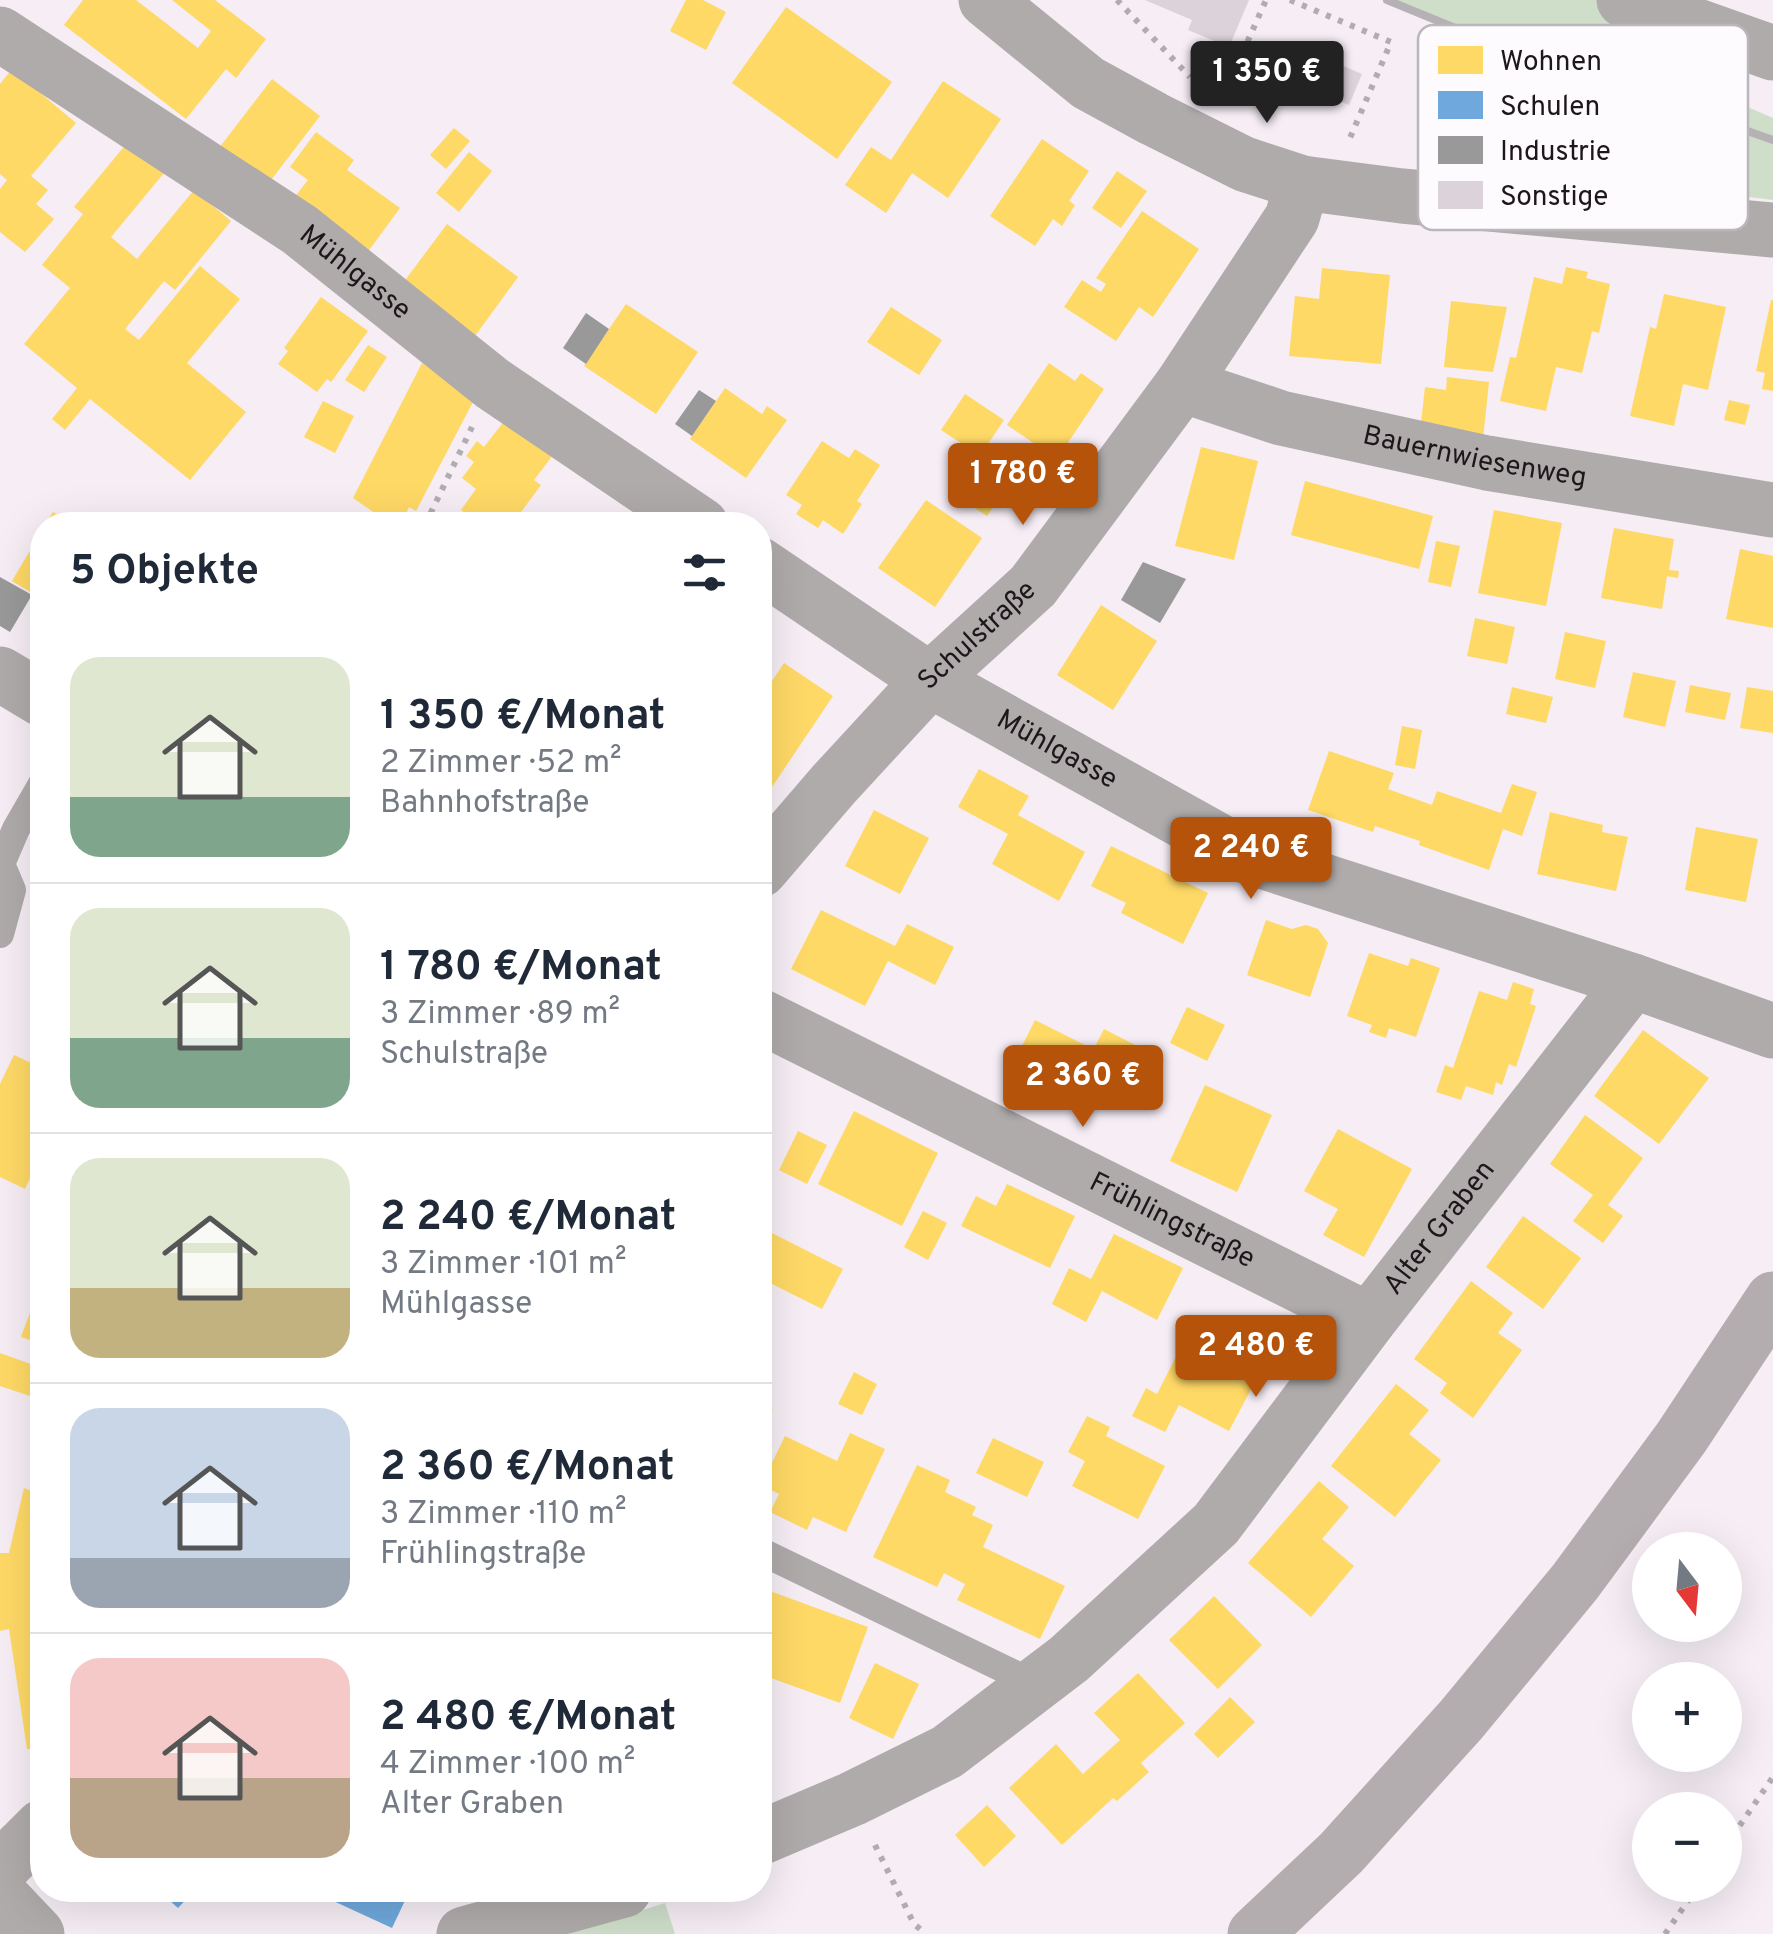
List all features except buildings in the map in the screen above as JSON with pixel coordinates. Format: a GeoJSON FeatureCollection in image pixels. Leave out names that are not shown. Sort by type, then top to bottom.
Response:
{"type":"FeatureCollection","features":[{"type":"Feature","properties":{"kind":"main road"},"geometry":{"type":"LineString","coordinates":[[1256,1934],[1341,1853],[1461,1720],[1562,1598],[1681,1438],[1773,1299]]}},
{"type":"Feature","properties":{"kind":"street"},"geometry":{"type":"LineString","coordinates":[[0,23],[31,0]]}},
{"type":"Feature","properties":{"kind":"street"},"geometry":{"type":"LineString","coordinates":[[986,0],[1088,83],[1244,164],[1302,183],[1418,197]]}},
{"type":"Feature","properties":{"kind":"street"},"geometry":{"type":"LineString","coordinates":[[1624,0],[1694,25]]}},
{"type":"Feature","properties":{"kind":"street","name":"Mühlgasse"},"geometry":{"type":"LineString","coordinates":[[0,34],[300,230],[493,384],[682,512]]}},
{"type":"Feature","properties":{"kind":"street"},"geometry":{"type":"LineString","coordinates":[[1748,44],[1773,53]]}},
{"type":"Feature","properties":{"kind":"street","name":"Schulstraße"},"geometry":{"type":"LineString","coordinates":[[772,856],[930,680],[1033,586],[1182,386],[1292,218],[1302,183]]}},
{"type":"Feature","properties":{"kind":"street"},"geometry":{"type":"LineString","coordinates":[[1748,228],[1773,230]]}},
{"type":"Feature","properties":{"kind":"street","name":"Bauernwiesenweg"},"geometry":{"type":"LineString","coordinates":[[1182,386],[1281,418],[1470,459],[1773,510]]}},
{"type":"Feature","properties":{"kind":"street","name":"Mühlgasse"},"geometry":{"type":"LineString","coordinates":[[772,573],[930,680],[1246,856],[1633,981],[1773,1031]]}},
{"type":"Feature","properties":{"kind":"street"},"geometry":{"type":"LineString","coordinates":[[0,674],[30,691]]}},
{"type":"Feature","properties":{"kind":"street","name":"Alter Graben"},"geometry":{"type":"LineString","coordinates":[[772,1833],[946,1752],[1069,1659],[1216,1524],[1633,981]]}},
{"type":"Feature","properties":{"kind":"street","name":"Frühlingstraße"},"geometry":{"type":"LineString","coordinates":[[772,1022],[1369,1320]]}},
{"type":"Feature","properties":{"kind":"street"},"geometry":{"type":"LineString","coordinates":[[0,1870],[30,1839]]}},
{"type":"Feature","properties":{"kind":"street"},"geometry":{"type":"LineString","coordinates":[[0,1895],[38,1934]]}},
{"type":"Feature","properties":{"kind":"street"},"geometry":{"type":"LineString","coordinates":[[464,1934],[580,1902]]}},
{"type":"Feature","properties":{"kind":"lane"},"geometry":{"type":"LineString","coordinates":[[0,934],[12,890],[1,864],[30,805]]}},
{"type":"Feature","properties":{"kind":"lane"},"geometry":{"type":"LineString","coordinates":[[772,1558],[1037,1685]]}},
{"type":"Feature","properties":{"kind":"path"},"geometry":{"type":"LineString","coordinates":[[1117,0],[1193,80]]}},
{"type":"Feature","properties":{"kind":"path"},"geometry":{"type":"LineString","coordinates":[[1206,94],[1218,107],[1266,0]]}},
{"type":"Feature","properties":{"kind":"path"},"geometry":{"type":"LineString","coordinates":[[1290,0],[1391,42],[1352,135]]}},
{"type":"Feature","properties":{"kind":"path"},"geometry":{"type":"LineString","coordinates":[[431,512],[493,384]]}},
{"type":"Feature","properties":{"kind":"path"},"geometry":{"type":"LineString","coordinates":[[1742,1823],[1773,1778]]}},
{"type":"Feature","properties":{"kind":"path"},"geometry":{"type":"LineString","coordinates":[[852,1799],[914,1924],[926,1934]]}},
{"type":"Feature","properties":{"kind":"path"},"geometry":{"type":"LineString","coordinates":[[1665,1934],[1687,1902]]}},
{"type":"Feature","properties":{"kind":"green space"},"geometry":{"type":"Polygon","coordinates":[[[1387,0],[1624,0],[1671,17],[1669,25],[1448,25],[1387,0]]]}},
{"type":"Feature","properties":{"kind":"green space"},"geometry":{"type":"Polygon","coordinates":[[[1748,107],[1773,118],[1773,200],[1748,197],[1748,107]]]}},
{"type":"Feature","properties":{"kind":"green space"},"geometry":{"type":"Polygon","coordinates":[[[665,1903],[675,1934],[567,1934],[665,1903]]]}},
{"type":"Feature","properties":{"kind":"railway"},"geometry":{"type":"LineString","coordinates":[[1387,0],[1448,25]]}},
{"type":"Feature","properties":{"kind":"railway"},"geometry":{"type":"LineString","coordinates":[[1748,131],[1773,140]]}}]}
